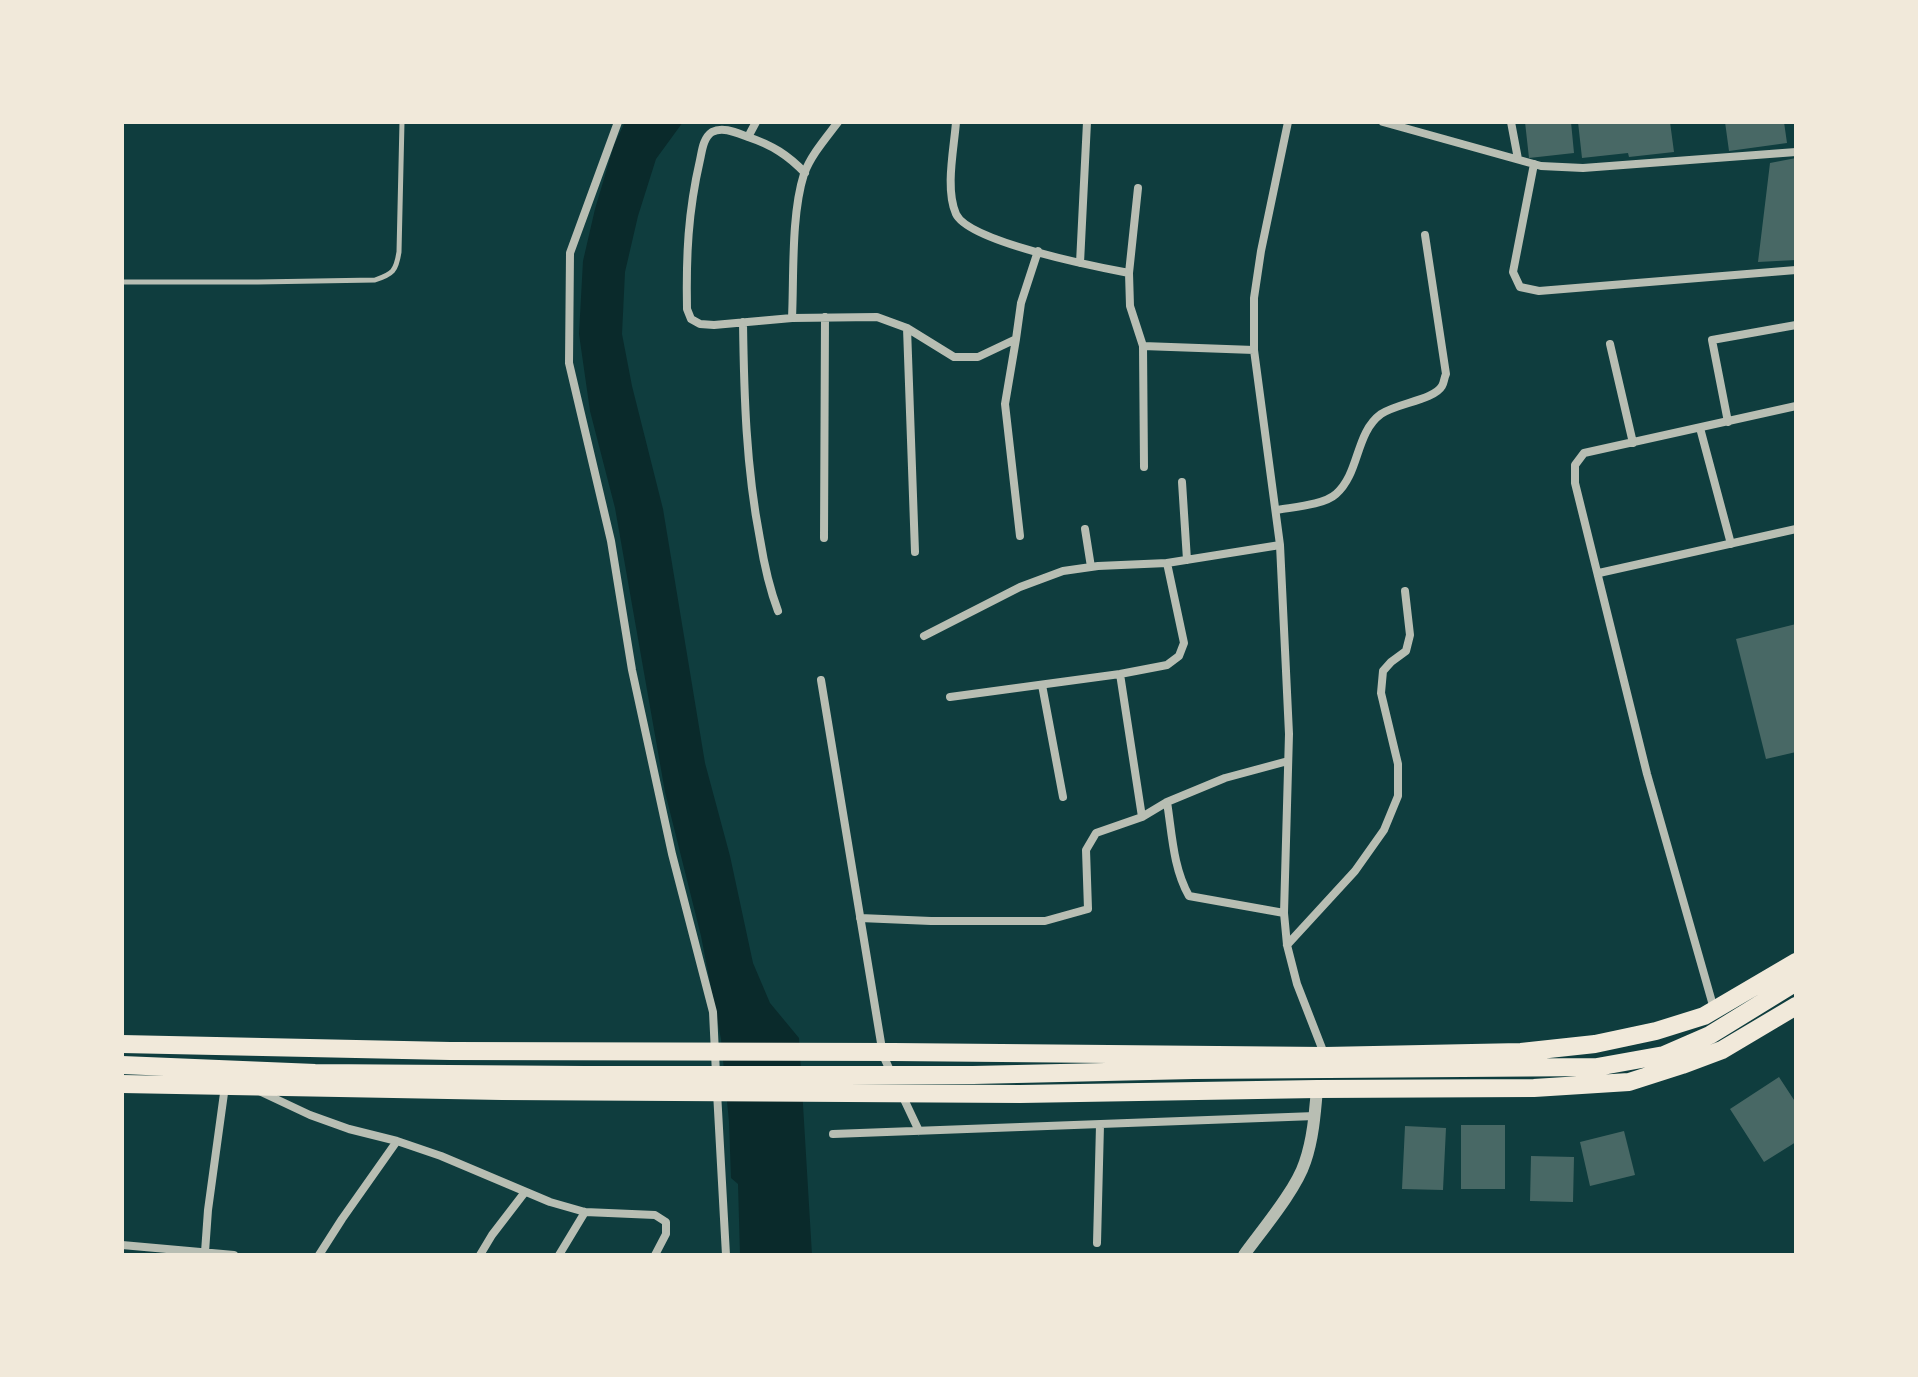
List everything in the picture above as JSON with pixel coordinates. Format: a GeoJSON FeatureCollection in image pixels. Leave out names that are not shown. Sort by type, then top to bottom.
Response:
{"type":"FeatureCollection","features":[{"type":"Feature","properties":{"kind":"highway"},"geometry":{"type":"LineString","coordinates":[[122,1044],[299,1049],[1325,1056],[1521,1052],[1595,1044],[1656,1031],[1704,1016],[1796,962]]}},
{"type":"Feature","properties":{"kind":"highway"},"geometry":{"type":"LineString","coordinates":[[122,1065],[315,1073],[584,1075],[973,1075],[1597,1067],[1664,1055],[1710,1035],[1796,982]]}},
{"type":"Feature","properties":{"kind":"highway"},"geometry":{"type":"LineString","coordinates":[[122,1084],[1020,1094],[1534,1088],[1629,1082],[1722,1050],[1796,1006]]}},
{"type":"Feature","properties":{"kind":"street"},"geometry":{"type":"LineString","coordinates":[[618,122],[570,253],[569,363],[611,541],[632,670],[672,854],[713,1012],[726,1255]]}},
{"type":"Feature","properties":{"kind":"street"},"geometry":{"type":"LineString","coordinates":[[748,137],[756,122]]}},
{"type":"Feature","properties":{"kind":"street"},"geometry":{"type":"LineString","coordinates":[[792,318],[797,206],[805,173],[817,150],[838,122]]}},
{"type":"Feature","properties":{"kind":"street"},"geometry":{"type":"LineString","coordinates":[[956,122],[950,195],[958,218],[981,234],[1080,263],[1129,273]]}},
{"type":"Feature","properties":{"kind":"street"},"geometry":{"type":"LineString","coordinates":[[1080,263],[1087,122]]}},
{"type":"Feature","properties":{"kind":"street"},"geometry":{"type":"LineString","coordinates":[[1288,122],[1254,298],[1254,350],[1280,545],[1289,734],[1284,913],[1287,945],[1297,984],[1325,1056]]}},
{"type":"Feature","properties":{"kind":"street"},"geometry":{"type":"LineString","coordinates":[[1383,122],[1541,166],[1583,168],[1796,152]]}},
{"type":"Feature","properties":{"kind":"street"},"geometry":{"type":"LineString","coordinates":[[1511,122],[1518,159]]}},
{"type":"Feature","properties":{"kind":"street"},"geometry":{"type":"LineString","coordinates":[[805,173],[790,157],[770,145],[727,130],[714,131],[708,136],[692,195],[688,233],[687,309],[691,319],[700,324],[714,325],[792,318],[877,317],[907,328],[954,357],[978,357],[1016,339]]}},
{"type":"Feature","properties":{"kind":"street"},"geometry":{"type":"LineString","coordinates":[[1534,164],[1513,272],[1520,287],[1539,291],[1796,270]]}},
{"type":"Feature","properties":{"kind":"street"},"geometry":{"type":"LineString","coordinates":[[1138,188],[1129,273],[1130,306],[1143,346],[1144,467]]}},
{"type":"Feature","properties":{"kind":"street"},"geometry":{"type":"LineString","coordinates":[[1277,510],[1318,503],[1335,496],[1347,480],[1368,426],[1396,405],[1429,397],[1442,388],[1446,374],[1425,235]]}},
{"type":"Feature","properties":{"kind":"street"},"geometry":{"type":"LineString","coordinates":[[1020,536],[1005,404],[1021,303],[1038,251]]}},
{"type":"Feature","properties":{"kind":"street"},"geometry":{"type":"LineString","coordinates":[[824,538],[825,317]]}},
{"type":"Feature","properties":{"kind":"street"},"geometry":{"type":"LineString","coordinates":[[743,322],[749,466],[768,585],[778,611]]}},
{"type":"Feature","properties":{"kind":"street"},"geometry":{"type":"LineString","coordinates":[[1728,422],[1712,340],[1796,325]]}},
{"type":"Feature","properties":{"kind":"street"},"geometry":{"type":"LineString","coordinates":[[907,328],[915,552]]}},
{"type":"Feature","properties":{"kind":"street"},"geometry":{"type":"LineString","coordinates":[[1610,344],[1633,443]]}},
{"type":"Feature","properties":{"kind":"street"},"geometry":{"type":"LineString","coordinates":[[1143,346],[1254,350]]}},
{"type":"Feature","properties":{"kind":"street"},"geometry":{"type":"LineString","coordinates":[[1715,1010],[1647,774],[1575,483],[1575,465],[1584,453],[1796,406]]}},
{"type":"Feature","properties":{"kind":"street"},"geometry":{"type":"LineString","coordinates":[[1700,428],[1731,544]]}},
{"type":"Feature","properties":{"kind":"street"},"geometry":{"type":"LineString","coordinates":[[1182,482],[1187,560]]}},
{"type":"Feature","properties":{"kind":"street"},"geometry":{"type":"LineString","coordinates":[[1085,529],[1091,567]]}},
{"type":"Feature","properties":{"kind":"street"},"geometry":{"type":"LineString","coordinates":[[1599,573],[1796,529]]}},
{"type":"Feature","properties":{"kind":"street"},"geometry":{"type":"LineString","coordinates":[[924,636],[1020,587],[1063,571],[1167,563],[1280,545]]}},
{"type":"Feature","properties":{"kind":"street"},"geometry":{"type":"LineString","coordinates":[[950,697],[1167,665],[1179,656],[1184,643],[1167,563]]}},
{"type":"Feature","properties":{"kind":"street"},"geometry":{"type":"LineString","coordinates":[[1287,945],[1355,871],[1384,830],[1398,796],[1398,764],[1381,693],[1383,671],[1406,651],[1410,635],[1405,591]]}},
{"type":"Feature","properties":{"kind":"street"},"geometry":{"type":"LineString","coordinates":[[1120,674],[1142,817]]}},
{"type":"Feature","properties":{"kind":"street"},"geometry":{"type":"LineString","coordinates":[[821,680],[883,1055],[919,1131]]}},
{"type":"Feature","properties":{"kind":"street"},"geometry":{"type":"LineString","coordinates":[[1042,685],[1063,797]]}},
{"type":"Feature","properties":{"kind":"street"},"geometry":{"type":"LineString","coordinates":[[860,918],[1045,921],[1088,909],[1086,850],[1096,833],[1142,817],[1167,802],[1225,778],[1288,761]]}},
{"type":"Feature","properties":{"kind":"street"},"geometry":{"type":"LineString","coordinates":[[1167,802],[1175,855],[1189,896],[1284,913]]}},
{"type":"Feature","properties":{"kind":"street"},"geometry":{"type":"LineString","coordinates":[[205,1252],[225,1085]]}},
{"type":"Feature","properties":{"kind":"street"},"geometry":{"type":"LineString","coordinates":[[251,1087],[310,1115],[441,1156],[550,1202],[585,1212],[655,1215],[666,1222],[666,1234],[655,1255]]}},
{"type":"Feature","properties":{"kind":"street"},"geometry":{"type":"LineString","coordinates":[[1244,1255],[1286,1197],[1305,1164],[1317,1089]]}},
{"type":"Feature","properties":{"kind":"street"},"geometry":{"type":"LineString","coordinates":[[833,1134],[1315,1116]]}},
{"type":"Feature","properties":{"kind":"street"},"geometry":{"type":"LineString","coordinates":[[1097,1243],[1100,1125]]}},
{"type":"Feature","properties":{"kind":"street"},"geometry":{"type":"LineString","coordinates":[[319,1255],[397,1141]]}},
{"type":"Feature","properties":{"kind":"street"},"geometry":{"type":"LineString","coordinates":[[480,1255],[525,1192]]}},
{"type":"Feature","properties":{"kind":"street"},"geometry":{"type":"LineString","coordinates":[[559,1255],[585,1212]]}},
{"type":"Feature","properties":{"kind":"street"},"geometry":{"type":"LineString","coordinates":[[122,1245],[234,1255]]}},
{"type":"Feature","properties":{"kind":"lane"},"geometry":{"type":"LineString","coordinates":[[122,282],[375,280],[390,275],[397,265],[399,252],[402,122]]}},
{"type":"Feature","properties":{"kind":"water"},"geometry":{"type":"Polygon","coordinates":[[[625,122],[683,122],[656,159],[638,216],[625,272],[622,334],[663,509],[705,763],[730,856],[753,963],[770,1003],[799,1038],[812,1255],[740,1255],[738,1184],[731,1178],[721,1039],[701,936],[665,792],[615,508],[590,411],[579,334],[583,261],[614,145],[625,122]]]}},
{"type":"Feature","properties":{"kind":"building"},"geometry":{"type":"Polygon","coordinates":[[[1525,122],[1571,122],[1574,153],[1529,158],[1525,122]]]}},
{"type":"Feature","properties":{"kind":"building"},"geometry":{"type":"Polygon","coordinates":[[[1578,122],[1670,122],[1674,152],[1582,158],[1578,122]]]}},
{"type":"Feature","properties":{"kind":"building"},"geometry":{"type":"Polygon","coordinates":[[[1725,122],[1784,122],[1787,143],[1729,151],[1725,122]]]}},
{"type":"Feature","properties":{"kind":"building"},"geometry":{"type":"Polygon","coordinates":[[[1796,158],[1796,260],[1758,262],[1770,163],[1796,158]]]}},
{"type":"Feature","properties":{"kind":"building"},"geometry":{"type":"Polygon","coordinates":[[[1796,624],[1796,752],[1766,759],[1736,639],[1796,624]]]}},
{"type":"Feature","properties":{"kind":"building"},"geometry":{"type":"Polygon","coordinates":[[[1779,1077],[1796,1103],[1796,1142],[1764,1162],[1730,1109],[1779,1077]]]}},
{"type":"Feature","properties":{"kind":"building"},"geometry":{"type":"Polygon","coordinates":[[[1461,1125],[1505,1125],[1505,1189],[1461,1189],[1461,1125]]]}},
{"type":"Feature","properties":{"kind":"building"},"geometry":{"type":"Polygon","coordinates":[[[1405,1126],[1446,1128],[1443,1190],[1402,1189],[1405,1126]]]}},
{"type":"Feature","properties":{"kind":"building"},"geometry":{"type":"Polygon","coordinates":[[[1624,1131],[1635,1175],[1590,1186],[1580,1142],[1624,1131]]]}},
{"type":"Feature","properties":{"kind":"building"},"geometry":{"type":"Polygon","coordinates":[[[1531,1156],[1574,1157],[1573,1202],[1530,1201],[1531,1156]]]}}]}
